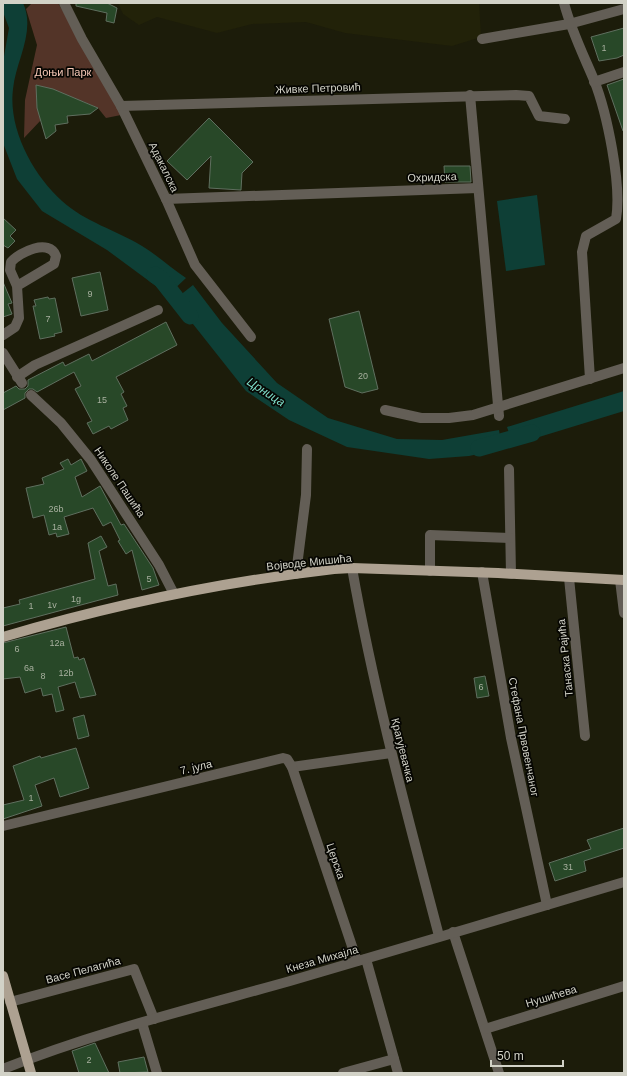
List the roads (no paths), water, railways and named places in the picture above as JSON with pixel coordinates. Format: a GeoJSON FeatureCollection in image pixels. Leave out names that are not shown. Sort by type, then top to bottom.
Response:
{"type":"FeatureCollection","features":[{"type":"Feature","properties":{"kind":"main road","name":"Војводе Мишића"},"geometry":{"type":"LineString","coordinates":[[3,637],[174,594],[296,574],[352,568],[482,572],[622,580]]}},
{"type":"Feature","properties":{"kind":"main road"},"geometry":{"type":"LineString","coordinates":[[3,976],[31,1073]]}},
{"type":"Feature","properties":{"kind":"street","name":"Адакалска"},"geometry":{"type":"LineString","coordinates":[[64,3],[82,39],[120,106],[166,199],[195,264],[250,337]]}},
{"type":"Feature","properties":{"kind":"street"},"geometry":{"type":"LineString","coordinates":[[564,3],[569,24],[594,82],[603,112],[612,151],[618,208],[616,219],[586,236],[582,252],[590,379]]}},
{"type":"Feature","properties":{"kind":"street"},"geometry":{"type":"LineString","coordinates":[[482,38],[569,24],[624,9]]}},
{"type":"Feature","properties":{"kind":"street"},"geometry":{"type":"LineString","coordinates":[[594,82],[624,72]]}},
{"type":"Feature","properties":{"kind":"street","name":"Живке Петровић"},"geometry":{"type":"LineString","coordinates":[[120,106],[470,95],[516,95],[529,96],[539,116],[565,119]]}},
{"type":"Feature","properties":{"kind":"street"},"geometry":{"type":"LineString","coordinates":[[470,95],[498,411]]}},
{"type":"Feature","properties":{"kind":"street","name":"Охридска"},"geometry":{"type":"LineString","coordinates":[[166,199],[478,188]]}},
{"type":"Feature","properties":{"kind":"street"},"geometry":{"type":"LineString","coordinates":[[3,335],[15,327],[18,321],[16,286],[10,270],[13,259],[38,247],[47,247],[52,249],[56,256],[54,264],[16,286]]}},
{"type":"Feature","properties":{"kind":"street"},"geometry":{"type":"LineString","coordinates":[[3,353],[19,380],[35,365],[158,310]]}},
{"type":"Feature","properties":{"kind":"street"},"geometry":{"type":"LineString","coordinates":[[385,410],[421,418],[449,418],[498,411],[624,368]]}},
{"type":"Feature","properties":{"kind":"street","name":"Николе Пашића"},"geometry":{"type":"LineString","coordinates":[[31,395],[61,423],[94,465],[160,565],[174,594]]}},
{"type":"Feature","properties":{"kind":"street"},"geometry":{"type":"LineString","coordinates":[[296,574],[306,495],[307,449]]}},
{"type":"Feature","properties":{"kind":"street"},"geometry":{"type":"LineString","coordinates":[[509,469],[511,574]]}},
{"type":"Feature","properties":{"kind":"street"},"geometry":{"type":"LineString","coordinates":[[430,571],[430,535],[510,538]]}},
{"type":"Feature","properties":{"kind":"street","name":"Крагујевачка"},"geometry":{"type":"LineString","coordinates":[[352,568],[368,653],[391,753],[439,936]]}},
{"type":"Feature","properties":{"kind":"street","name":"Стефана Првовенчаног"},"geometry":{"type":"LineString","coordinates":[[482,572],[511,738],[547,905]]}},
{"type":"Feature","properties":{"kind":"street","name":"Танаска Рајића"},"geometry":{"type":"LineString","coordinates":[[569,578],[585,736]]}},
{"type":"Feature","properties":{"kind":"street"},"geometry":{"type":"LineString","coordinates":[[622,580],[624,613]]}},
{"type":"Feature","properties":{"kind":"street"},"geometry":{"type":"LineString","coordinates":[[292,767],[391,753]]}},
{"type":"Feature","properties":{"kind":"street","name":"7. јула"},"geometry":{"type":"LineString","coordinates":[[3,826],[283,758],[287,759],[292,767]]}},
{"type":"Feature","properties":{"kind":"street","name":"Церска"},"geometry":{"type":"LineString","coordinates":[[292,767],[362,960],[398,1073]]}},
{"type":"Feature","properties":{"kind":"street","name":"Кнеза Михајла"},"geometry":{"type":"LineString","coordinates":[[3,1069],[27,1059],[154,1019],[362,960],[624,882]]}},
{"type":"Feature","properties":{"kind":"street"},"geometry":{"type":"LineString","coordinates":[[454,932],[499,1073]]}},
{"type":"Feature","properties":{"kind":"street","name":"Васе Пелагића"},"geometry":{"type":"LineString","coordinates":[[10,1002],[134,968],[154,1019]]}},
{"type":"Feature","properties":{"kind":"street","name":"Нушићева"},"geometry":{"type":"LineString","coordinates":[[485,1029],[624,986]]}},
{"type":"Feature","properties":{"kind":"street"},"geometry":{"type":"LineString","coordinates":[[142,1023],[157,1073]]}},
{"type":"Feature","properties":{"kind":"street"},"geometry":{"type":"LineString","coordinates":[[343,1073],[394,1059]]}},
{"type":"Feature","properties":{"kind":"water"},"geometry":{"type":"Polygon","coordinates":[[[3,3],[23,3],[26,14],[26,35],[15,78],[12,104],[14,120],[32,165],[51,190],[71,208],[81,215],[142,246],[186,278],[168,295],[107,250],[42,211],[17,179],[3,143],[3,62],[9,28],[3,12],[3,3]]]}},
{"type":"Feature","properties":{"kind":"water"},"geometry":{"type":"Polygon","coordinates":[[[537,195],[545,265],[506,271],[497,201],[537,195]]]}},
{"type":"Feature","properties":{"kind":"water"},"geometry":{"type":"Polygon","coordinates":[[[193,285],[222,323],[277,383],[328,418],[397,439],[442,440],[499,430],[502,449],[469,456],[429,459],[347,447],[289,420],[246,391],[174,300],[193,285]]]}},
{"type":"Feature","properties":{"kind":"water"},"geometry":{"type":"Polygon","coordinates":[[[624,391],[624,411],[513,445],[507,427],[624,391]]]}},
{"type":"Feature","properties":{"kind":"waterway","name":"Црница"},"geometry":{"type":"LineString","coordinates":[[155,275],[161,279],[190,316]]}},
{"type":"Feature","properties":{"kind":"waterway","name":"Црница"},"geometry":{"type":"LineString","coordinates":[[479,448],[532,433]]}},
{"type":"Feature","properties":{"kind":"park label","name":"Доњи Парк"},"geometry":{"type":"Point","coordinates":[63,72]}}]}
